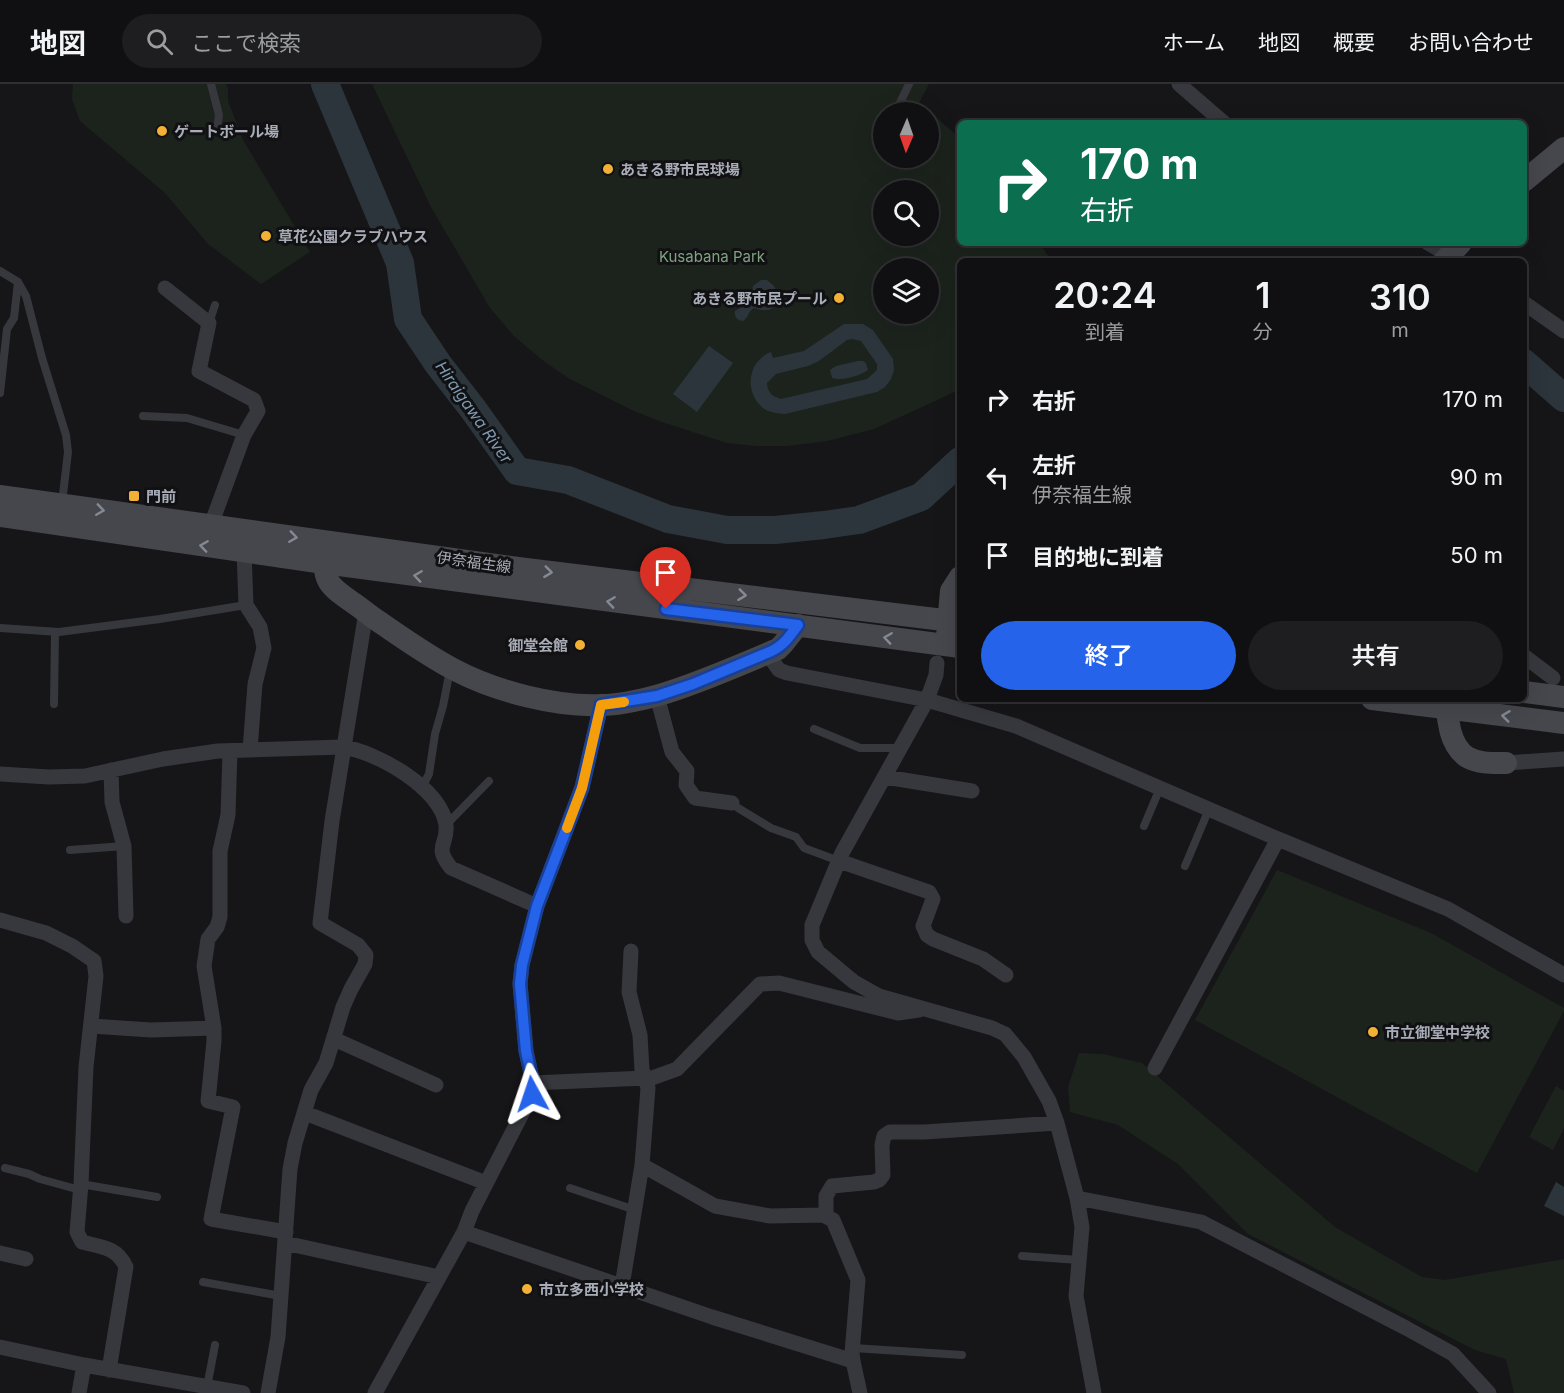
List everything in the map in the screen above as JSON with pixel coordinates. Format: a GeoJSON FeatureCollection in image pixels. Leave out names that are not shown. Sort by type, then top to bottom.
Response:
{"type":"FeatureCollection","features":[{"type":"Feature","properties":{"kind":"main road"},"geometry":{"type":"LineString","coordinates":[[1527,180],[1564,149]]}},
{"type":"Feature","properties":{"kind":"main road","name":"伊奈福生線"},"geometry":{"type":"LineString","coordinates":[[0,496],[212,525],[325,553],[611,602],[798,625],[948,652]]}},
{"type":"Feature","properties":{"kind":"main road","name":"伊奈福生線"},"geometry":{"type":"LineString","coordinates":[[0,516],[244,551],[325,553],[526,569],[954,621]]}},
{"type":"Feature","properties":{"kind":"main road"},"geometry":{"type":"LineString","coordinates":[[325,553],[326,576],[332,588],[417,648],[450,667],[503,690],[534,699],[579,705],[601,705],[657,696],[693,684],[778,649],[798,625]]}},
{"type":"Feature","properties":{"kind":"main road"},"geometry":{"type":"LineString","coordinates":[[948,652],[954,621],[951,591],[957,582]]}},
{"type":"Feature","properties":{"kind":"main road"},"geometry":{"type":"LineString","coordinates":[[1527,692],[1564,697]]}},
{"type":"Feature","properties":{"kind":"main road"},"geometry":{"type":"LineString","coordinates":[[1417,702],[1447,704],[1564,723]]}},
{"type":"Feature","properties":{"kind":"main road"},"geometry":{"type":"LineString","coordinates":[[1447,704],[1451,732],[1457,747],[1466,756],[1479,762],[1506,763]]}},
{"type":"Feature","properties":{"kind":"street"},"geometry":{"type":"LineString","coordinates":[[1179,84],[1221,120]]}},
{"type":"Feature","properties":{"kind":"street"},"geometry":{"type":"LineString","coordinates":[[1434,246],[1453,255]]}},
{"type":"Feature","properties":{"kind":"street"},"geometry":{"type":"LineString","coordinates":[[165,288],[209,323],[199,371],[254,400],[258,411],[244,435],[212,525]]}},
{"type":"Feature","properties":{"kind":"street"},"geometry":{"type":"LineString","coordinates":[[1527,305],[1564,332]]}},
{"type":"Feature","properties":{"kind":"street"},"geometry":{"type":"LineString","coordinates":[[244,551],[246,605],[260,627],[264,648],[255,684],[250,750]]}},
{"type":"Feature","properties":{"kind":"street"},"geometry":{"type":"LineString","coordinates":[[268,1393],[278,1337],[290,1169],[295,1143],[311,1090],[326,1063],[343,1007],[365,964],[366,955],[358,945],[320,923],[332,820],[366,612]]}},
{"type":"Feature","properties":{"kind":"street"},"geometry":{"type":"LineString","coordinates":[[948,652],[927,700],[839,861],[812,925],[812,940],[818,952],[854,982],[870,992],[992,1028],[1005,1034],[1024,1057],[1049,1101],[1077,1198],[1082,1227],[1076,1296],[1094,1393]]}},
{"type":"Feature","properties":{"kind":"street"},"geometry":{"type":"LineString","coordinates":[[767,653],[779,670],[787,673],[927,700],[1016,726],[1278,839],[1448,909],[1564,975]]}},
{"type":"Feature","properties":{"kind":"street"},"geometry":{"type":"LineString","coordinates":[[1527,658],[1553,678]]}},
{"type":"Feature","properties":{"kind":"street"},"geometry":{"type":"LineString","coordinates":[[657,696],[672,752],[687,771],[686,785],[695,798],[732,803]]}},
{"type":"Feature","properties":{"kind":"street"},"geometry":{"type":"LineString","coordinates":[[375,1393],[464,1232],[472,1211],[532,1094],[533,1083],[526,1051],[520,984],[522,965],[537,906],[582,788],[601,705]]}},
{"type":"Feature","properties":{"kind":"street"},"geometry":{"type":"LineString","coordinates":[[0,774],[49,777],[85,776],[163,759],[218,751],[353,748],[381,760],[416,781],[432,799],[442,813],[446,825],[441,851],[452,868],[537,906]]}},
{"type":"Feature","properties":{"kind":"street"},"geometry":{"type":"LineString","coordinates":[[230,751],[228,815],[220,851],[220,917],[217,927],[208,939],[204,966],[214,1028],[208,1101],[233,1107],[211,1219],[439,1277]]}},
{"type":"Feature","properties":{"kind":"street"},"geometry":{"type":"LineString","coordinates":[[1506,763],[1564,759]]}},
{"type":"Feature","properties":{"kind":"street"},"geometry":{"type":"LineString","coordinates":[[111,771],[112,802],[124,846],[126,916]]}},
{"type":"Feature","properties":{"kind":"street"},"geometry":{"type":"LineString","coordinates":[[885,777],[972,792]]}},
{"type":"Feature","properties":{"kind":"street"},"geometry":{"type":"LineString","coordinates":[[1155,1068],[1278,839]]}},
{"type":"Feature","properties":{"kind":"street"},"geometry":{"type":"LineString","coordinates":[[839,861],[929,892],[933,899],[923,926],[927,934],[933,939],[983,959],[1006,975]]}},
{"type":"Feature","properties":{"kind":"street"},"geometry":{"type":"LineString","coordinates":[[0,920],[46,933],[72,946],[94,961],[96,976],[86,1067],[81,1187],[76,1232],[82,1242],[116,1252],[126,1267],[109,1370]]}},
{"type":"Feature","properties":{"kind":"street"},"geometry":{"type":"LineString","coordinates":[[622,1286],[642,1165],[648,1088],[642,1070],[639,1035],[629,992],[631,951]]}},
{"type":"Feature","properties":{"kind":"street"},"geometry":{"type":"LineString","coordinates":[[533,1083],[652,1078],[677,1069],[760,984],[779,983],[898,1013],[925,1010]]}},
{"type":"Feature","properties":{"kind":"street"},"geometry":{"type":"LineString","coordinates":[[91,1026],[151,1030],[214,1028]]}},
{"type":"Feature","properties":{"kind":"street"},"geometry":{"type":"LineString","coordinates":[[333,1039],[436,1085]]}},
{"type":"Feature","properties":{"kind":"street"},"geometry":{"type":"LineString","coordinates":[[304,1113],[486,1183]]}},
{"type":"Feature","properties":{"kind":"street"},"geometry":{"type":"LineString","coordinates":[[826,1216],[826,1196],[832,1186],[874,1182],[883,1175],[882,1145],[884,1136],[890,1132],[934,1132],[1056,1123]]}},
{"type":"Feature","properties":{"kind":"street"},"geometry":{"type":"LineString","coordinates":[[642,1165],[716,1206],[770,1216],[823,1215],[833,1220],[858,1280],[853,1355],[860,1393]]}},
{"type":"Feature","properties":{"kind":"street"},"geometry":{"type":"LineString","coordinates":[[1077,1198],[1201,1222],[1453,1354],[1489,1393]]}},
{"type":"Feature","properties":{"kind":"street"},"geometry":{"type":"LineString","coordinates":[[464,1232],[712,1317],[853,1355]]}},
{"type":"Feature","properties":{"kind":"street"},"geometry":{"type":"LineString","coordinates":[[0,1253],[26,1259]]}},
{"type":"Feature","properties":{"kind":"street"},"geometry":{"type":"LineString","coordinates":[[0,1347],[109,1370],[243,1393]]}},
{"type":"Feature","properties":{"kind":"street"},"geometry":{"type":"LineString","coordinates":[[79,1393],[84,1365]]}},
{"type":"Feature","properties":{"kind":"lane"},"geometry":{"type":"LineString","coordinates":[[211,84],[219,115],[217,129]]}},
{"type":"Feature","properties":{"kind":"lane"},"geometry":{"type":"LineString","coordinates":[[900,102],[909,84]]}},
{"type":"Feature","properties":{"kind":"lane"},"geometry":{"type":"LineString","coordinates":[[0,271],[18,282],[26,296],[66,435],[68,452],[62,504]]}},
{"type":"Feature","properties":{"kind":"lane"},"geometry":{"type":"LineString","coordinates":[[0,393],[7,329],[14,318],[18,282]]}},
{"type":"Feature","properties":{"kind":"lane"},"geometry":{"type":"LineString","coordinates":[[209,323],[215,305]]}},
{"type":"Feature","properties":{"kind":"lane"},"geometry":{"type":"LineString","coordinates":[[144,416],[187,418],[244,435]]}},
{"type":"Feature","properties":{"kind":"lane"},"geometry":{"type":"LineString","coordinates":[[0,628],[55,632],[160,619],[246,605]]}},
{"type":"Feature","properties":{"kind":"lane"},"geometry":{"type":"LineString","coordinates":[[54,704],[55,632]]}},
{"type":"Feature","properties":{"kind":"lane"},"geometry":{"type":"LineString","coordinates":[[422,787],[429,774],[450,667]]}},
{"type":"Feature","properties":{"kind":"lane"},"geometry":{"type":"LineString","coordinates":[[814,729],[860,748],[900,748]]}},
{"type":"Feature","properties":{"kind":"lane"},"geometry":{"type":"LineString","coordinates":[[446,825],[489,781]]}},
{"type":"Feature","properties":{"kind":"lane"},"geometry":{"type":"LineString","coordinates":[[1144,826],[1160,788]]}},
{"type":"Feature","properties":{"kind":"lane"},"geometry":{"type":"LineString","coordinates":[[732,803],[771,828],[796,837],[804,848],[839,861]]}},
{"type":"Feature","properties":{"kind":"lane"},"geometry":{"type":"LineString","coordinates":[[1185,866],[1209,809]]}},
{"type":"Feature","properties":{"kind":"lane"},"geometry":{"type":"LineString","coordinates":[[70,850],[124,846]]}},
{"type":"Feature","properties":{"kind":"lane"},"geometry":{"type":"LineString","coordinates":[[5,1168],[81,1187],[157,1197]]}},
{"type":"Feature","properties":{"kind":"lane"},"geometry":{"type":"LineString","coordinates":[[570,1188],[635,1209]]}},
{"type":"Feature","properties":{"kind":"lane"},"geometry":{"type":"LineString","coordinates":[[1022,1256],[1079,1260]]}},
{"type":"Feature","properties":{"kind":"lane"},"geometry":{"type":"LineString","coordinates":[[203,1282],[281,1296]]}},
{"type":"Feature","properties":{"kind":"lane"},"geometry":{"type":"LineString","coordinates":[[207,1387],[215,1345]]}},
{"type":"Feature","properties":{"kind":"lane"},"geometry":{"type":"LineString","coordinates":[[853,1355],[962,1355]]}},
{"type":"Feature","properties":{"kind":"green space"},"geometry":{"type":"Polygon","coordinates":[[[73,84],[226,84],[228,101],[243,140],[310,252],[261,284],[208,244],[165,193],[80,121],[72,99],[73,84]]]}},
{"type":"Feature","properties":{"kind":"green space","name":"Kusabana Park"},"geometry":{"type":"Polygon","coordinates":[[[372,84],[929,84],[920,102],[873,102],[873,168],[939,168],[939,120],[957,135],[957,246],[1041,246],[1050,258],[957,258],[957,390],[874,429],[827,441],[787,446],[727,443],[662,422],[634,411],[568,378],[514,336],[490,308],[431,207],[372,84]]]}},
{"type":"Feature","properties":{"kind":"green space"},"geometry":{"type":"Polygon","coordinates":[[[1277,870],[1431,933],[1564,1008],[1477,1173],[1195,1020],[1277,870]]]}},
{"type":"Feature","properties":{"kind":"green space"},"geometry":{"type":"Polygon","coordinates":[[[1079,1053],[1103,1054],[1142,1063],[1335,1227],[1422,1277],[1445,1280],[1564,1259],[1564,1393],[1514,1393],[1506,1359],[1475,1350],[1248,1234],[1178,1164],[1118,1125],[1070,1112],[1068,1087],[1079,1053]]]}},
{"type":"Feature","properties":{"kind":"green space"},"geometry":{"type":"Polygon","coordinates":[[[1556,1086],[1564,1091],[1564,1128],[1553,1150],[1529,1137],[1556,1086]]]}},
{"type":"Feature","properties":{"kind":"shaded area"},"geometry":{"type":"Polygon","coordinates":[[[761,280],[767,280],[774,286],[776,291],[772,301],[777,304],[766,310],[754,308],[743,321],[739,320],[735,311],[748,303],[753,286],[761,280]]]}},
{"type":"Feature","properties":{"kind":"shaded area"},"geometry":{"type":"Polygon","coordinates":[[[844,324],[863,324],[873,330],[893,359],[894,370],[885,387],[877,392],[785,414],[764,409],[754,397],[751,382],[754,367],[758,361],[771,352],[773,358],[804,351],[844,324]],[[847,340],[819,361],[776,374],[767,383],[769,391],[781,399],[867,379],[877,370],[877,364],[861,341],[847,340]]]}},
{"type":"Feature","properties":{"kind":"shaded area"},"geometry":{"type":"Polygon","coordinates":[[[709,346],[733,363],[697,412],[673,394],[709,346]]]}},
{"type":"Feature","properties":{"kind":"shaded area"},"geometry":{"type":"Polygon","coordinates":[[[858,361],[866,363],[868,370],[851,377],[832,378],[830,370],[836,366],[858,361]]]}},
{"type":"Feature","properties":{"kind":"shaded area"},"geometry":{"type":"Polygon","coordinates":[[[1556,1182],[1564,1187],[1564,1216],[1544,1206],[1556,1182]]]}},
{"type":"Feature","properties":{"kind":"waterway","name":"Hiraigawa River"},"geometry":{"type":"LineString","coordinates":[[325,84],[400,263],[408,319],[438,364],[517,471],[568,480],[668,519],[727,530],[775,530],[859,520],[921,497],[957,464]]}},
{"type":"Feature","properties":{"kind":"waterway","name":"Hiraigawa River"},"geometry":{"type":"LineString","coordinates":[[1527,366],[1564,398]]}},
{"type":"Feature","properties":{"kind":"slow traffic"},"geometry":{"type":"LineString","coordinates":[[567,828],[582,788],[601,705],[624,702]]}},
{"type":"Feature","properties":{"kind":"place","name":"ゲートボール場"},"geometry":{"type":"Point","coordinates":[162,131]}},
{"type":"Feature","properties":{"kind":"place","name":"あきる野市民球場"},"geometry":{"type":"Point","coordinates":[608,169]}},
{"type":"Feature","properties":{"kind":"place","name":"草花公園クラブハウス"},"geometry":{"type":"Point","coordinates":[266,236]}},
{"type":"Feature","properties":{"kind":"place","name":"あきる野市民プール"},"geometry":{"type":"Point","coordinates":[839,298]}},
{"type":"Feature","properties":{"kind":"place","name":"門前"},"geometry":{"type":"Point","coordinates":[134,496]}},
{"type":"Feature","properties":{"kind":"place","name":"御堂会館"},"geometry":{"type":"Point","coordinates":[580,645]}},
{"type":"Feature","properties":{"kind":"place","name":"市立御堂中学校"},"geometry":{"type":"Point","coordinates":[1373,1032]}},
{"type":"Feature","properties":{"kind":"place","name":"市立多西小学校"},"geometry":{"type":"Point","coordinates":[527,1289]}},
{"type":"Feature","properties":{"kind":"route"},"geometry":{"type":"LineString","coordinates":[[532,1094],[533,1083],[526,1051],[520,984],[522,965],[537,906],[582,788],[601,705],[657,696],[693,684],[778,649],[798,625],[666,609]]}}]}
